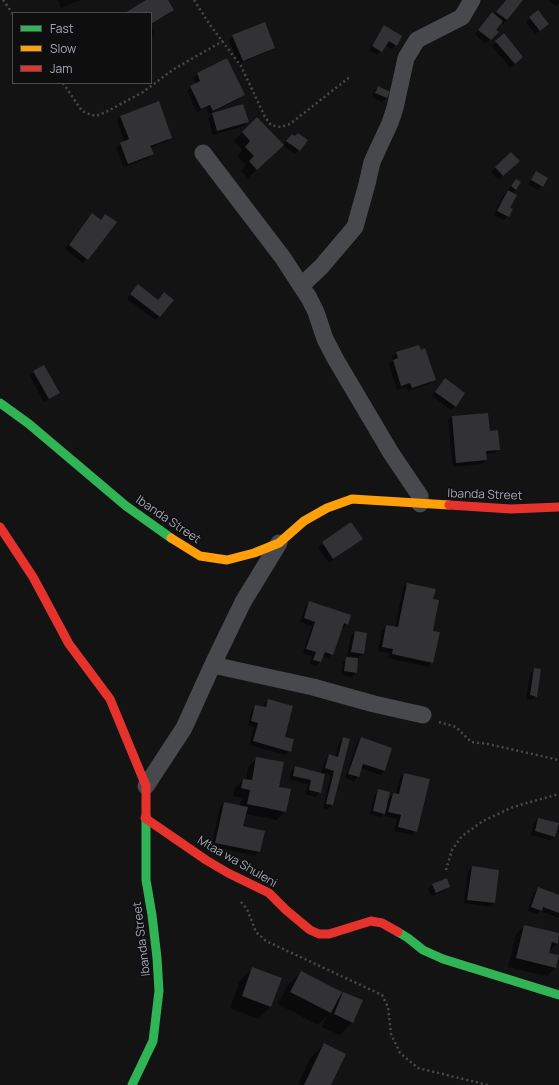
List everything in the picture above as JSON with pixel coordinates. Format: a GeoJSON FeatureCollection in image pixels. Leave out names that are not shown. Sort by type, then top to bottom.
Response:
{"type":"FeatureCollection","features":[{"type":"Feature","properties":{"kind":"street"},"geometry":{"type":"LineString","coordinates":[[301,286],[321,268],[355,227],[372,162],[387,130],[395,108],[406,58],[417,40],[462,17],[472,0]]}},
{"type":"Feature","properties":{"kind":"street"},"geometry":{"type":"LineString","coordinates":[[203,154],[283,258],[309,298],[324,338],[391,453],[420,496],[420,504]]}},
{"type":"Feature","properties":{"kind":"street","name":"Ibanda Street"},"geometry":{"type":"LineString","coordinates":[[0,403],[29,424],[126,506],[162,533],[200,556],[226,560],[254,553],[279,543],[304,521],[327,508],[352,499],[511,509],[559,507]]}},
{"type":"Feature","properties":{"kind":"street"},"geometry":{"type":"LineString","coordinates":[[0,527],[33,577],[70,644],[110,699],[146,786]]}},
{"type":"Feature","properties":{"kind":"street"},"geometry":{"type":"LineString","coordinates":[[146,786],[184,728],[243,602],[279,543]]}},
{"type":"Feature","properties":{"kind":"street"},"geometry":{"type":"LineString","coordinates":[[213,665],[422,715]]}},
{"type":"Feature","properties":{"kind":"street","name":"Ibanda Street"},"geometry":{"type":"LineString","coordinates":[[132,1085],[154,1041],[159,991],[157,958],[146,880],[146,786]]}},
{"type":"Feature","properties":{"kind":"street","name":"Mtaa wa Shuleni"},"geometry":{"type":"LineString","coordinates":[[145,818],[206,860],[228,873],[269,893],[286,910],[310,930],[319,934],[329,934],[371,921],[382,922],[408,938],[423,950],[443,959],[559,995]]}},
{"type":"Feature","properties":{"kind":"path"},"geometry":{"type":"LineString","coordinates":[[3,0],[12,13]]}},
{"type":"Feature","properties":{"kind":"path"},"geometry":{"type":"LineString","coordinates":[[194,0],[210,25],[241,66],[265,117],[271,124],[281,127],[290,124],[352,76]]}},
{"type":"Feature","properties":{"kind":"path"},"geometry":{"type":"LineString","coordinates":[[63,84],[82,110],[96,116],[143,92],[174,69],[223,41]]}},
{"type":"Feature","properties":{"kind":"path"},"geometry":{"type":"LineString","coordinates":[[422,715],[456,727],[471,742],[502,746],[559,760]]}},
{"type":"Feature","properties":{"kind":"path"},"geometry":{"type":"LineString","coordinates":[[446,870],[452,850],[462,836],[482,821],[513,807],[559,794]]}},
{"type":"Feature","properties":{"kind":"path"},"geometry":{"type":"LineString","coordinates":[[236,896],[247,909],[256,932],[266,941],[382,995],[388,1006],[391,1034],[400,1052],[418,1068],[488,1085]]}},
{"type":"Feature","properties":{"kind":"building"},"geometry":{"type":"Polygon","coordinates":[[[146,0],[168,0],[174,10],[152,23],[152,12],[127,12],[146,0]]]}},
{"type":"Feature","properties":{"kind":"building"},"geometry":{"type":"Polygon","coordinates":[[[506,0],[523,0],[507,20],[496,12],[506,0]]]}},
{"type":"Feature","properties":{"kind":"building"},"geometry":{"type":"Polygon","coordinates":[[[538,10],[549,24],[540,31],[529,17],[538,10]]]}},
{"type":"Feature","properties":{"kind":"building"},"geometry":{"type":"Polygon","coordinates":[[[492,12],[503,21],[496,30],[499,32],[491,40],[478,30],[492,12]]]}},
{"type":"Feature","properties":{"kind":"building"},"geometry":{"type":"Polygon","coordinates":[[[265,22],[275,48],[243,61],[232,35],[265,22]]]}},
{"type":"Feature","properties":{"kind":"building"},"geometry":{"type":"Polygon","coordinates":[[[384,25],[402,36],[397,46],[389,41],[382,52],[372,46],[384,25]]]}},
{"type":"Feature","properties":{"kind":"building"},"geometry":{"type":"Polygon","coordinates":[[[504,33],[523,57],[515,64],[495,41],[504,33]]]}},
{"type":"Feature","properties":{"kind":"building"},"geometry":{"type":"Polygon","coordinates":[[[227,58],[245,95],[213,111],[210,105],[201,109],[190,86],[200,81],[197,73],[227,58]]]}},
{"type":"Feature","properties":{"kind":"building"},"geometry":{"type":"Polygon","coordinates":[[[378,86],[390,92],[387,98],[375,93],[378,86]]]}},
{"type":"Feature","properties":{"kind":"building"},"geometry":{"type":"Polygon","coordinates":[[[159,101],[172,138],[150,146],[154,154],[128,164],[120,143],[129,139],[120,116],[159,101]]]}},
{"type":"Feature","properties":{"kind":"building"},"geometry":{"type":"Polygon","coordinates":[[[243,104],[249,122],[217,131],[212,113],[243,104]]]}},
{"type":"Feature","properties":{"kind":"building"},"geometry":{"type":"Polygon","coordinates":[[[257,117],[284,145],[257,170],[249,161],[254,156],[245,147],[250,141],[242,132],[257,117]]]}},
{"type":"Feature","properties":{"kind":"building"},"geometry":{"type":"Polygon","coordinates":[[[298,133],[308,140],[300,151],[286,141],[292,134],[295,136],[298,133]]]}},
{"type":"Feature","properties":{"kind":"building"},"geometry":{"type":"Polygon","coordinates":[[[511,152],[520,161],[503,176],[495,167],[511,152]]]}},
{"type":"Feature","properties":{"kind":"building"},"geometry":{"type":"Polygon","coordinates":[[[536,171],[548,178],[543,187],[531,180],[536,171]]]}},
{"type":"Feature","properties":{"kind":"building"},"geometry":{"type":"Polygon","coordinates":[[[516,179],[521,182],[516,190],[511,186],[516,179]]]}},
{"type":"Feature","properties":{"kind":"building"},"geometry":{"type":"Polygon","coordinates":[[[508,190],[517,195],[510,208],[513,209],[509,217],[497,211],[508,190]]]}},
{"type":"Feature","properties":{"kind":"building"},"geometry":{"type":"Polygon","coordinates":[[[92,213],[101,220],[105,214],[117,222],[88,260],[69,245],[92,213]]]}},
{"type":"Feature","properties":{"kind":"building"},"geometry":{"type":"Polygon","coordinates":[[[138,284],[158,300],[164,292],[174,300],[160,317],[130,294],[138,284]]]}},
{"type":"Feature","properties":{"kind":"building"},"geometry":{"type":"Polygon","coordinates":[[[419,345],[421,350],[425,348],[436,380],[412,388],[410,383],[401,386],[393,360],[398,358],[396,352],[419,345]]]}},
{"type":"Feature","properties":{"kind":"building"},"geometry":{"type":"Polygon","coordinates":[[[44,365],[60,393],[49,399],[33,371],[44,365]]]}},
{"type":"Feature","properties":{"kind":"building"},"geometry":{"type":"Polygon","coordinates":[[[445,378],[465,393],[456,407],[435,392],[445,378]]]}},
{"type":"Feature","properties":{"kind":"building"},"geometry":{"type":"Polygon","coordinates":[[[488,413],[490,431],[498,430],[500,450],[486,451],[487,460],[456,463],[452,416],[488,413]]]}},
{"type":"Feature","properties":{"kind":"building"},"geometry":{"type":"Polygon","coordinates":[[[351,522],[363,539],[333,559],[322,542],[351,522]]]}},
{"type":"Feature","properties":{"kind":"building"},"geometry":{"type":"Polygon","coordinates":[[[407,583],[436,589],[433,599],[439,600],[433,631],[440,632],[433,663],[392,654],[393,649],[382,647],[386,625],[398,627],[407,583]]]}},
{"type":"Feature","properties":{"kind":"building"},"geometry":{"type":"Polygon","coordinates":[[[309,601],[351,615],[348,625],[344,623],[333,655],[325,652],[321,662],[313,660],[316,652],[306,649],[315,622],[304,618],[309,601]]]}},
{"type":"Feature","properties":{"kind":"building"},"geometry":{"type":"Polygon","coordinates":[[[355,631],[367,633],[364,654],[351,652],[355,631]]]}},
{"type":"Feature","properties":{"kind":"building"},"geometry":{"type":"Polygon","coordinates":[[[346,657],[358,658],[357,673],[344,671],[346,657]]]}},
{"type":"Feature","properties":{"kind":"building"},"geometry":{"type":"Polygon","coordinates":[[[534,668],[541,669],[537,697],[530,695],[534,668]]]}},
{"type":"Feature","properties":{"kind":"building"},"geometry":{"type":"Polygon","coordinates":[[[268,699],[293,706],[285,737],[294,739],[291,752],[253,741],[258,723],[251,721],[255,705],[266,707],[268,699]]]}},
{"type":"Feature","properties":{"kind":"building"},"geometry":{"type":"Polygon","coordinates":[[[343,737],[350,739],[333,805],[326,804],[334,771],[325,768],[329,754],[338,757],[343,737]]]}},
{"type":"Feature","properties":{"kind":"building"},"geometry":{"type":"Polygon","coordinates":[[[361,737],[392,748],[385,771],[363,764],[359,777],[348,774],[361,737]]]}},
{"type":"Feature","properties":{"kind":"building"},"geometry":{"type":"Polygon","coordinates":[[[256,757],[284,762],[279,787],[291,789],[286,812],[247,804],[250,790],[241,788],[243,779],[252,780],[256,757]]]}},
{"type":"Feature","properties":{"kind":"building"},"geometry":{"type":"Polygon","coordinates":[[[295,766],[325,774],[321,793],[309,790],[311,780],[293,776],[295,766]]]}},
{"type":"Feature","properties":{"kind":"building"},"geometry":{"type":"Polygon","coordinates":[[[404,773],[430,779],[417,832],[398,827],[401,815],[388,812],[393,793],[399,794],[404,773]]]}},
{"type":"Feature","properties":{"kind":"building"},"geometry":{"type":"Polygon","coordinates":[[[378,789],[390,792],[385,814],[373,811],[378,789]]]}},
{"type":"Feature","properties":{"kind":"building"},"geometry":{"type":"Polygon","coordinates":[[[224,802],[248,807],[243,826],[265,831],[260,852],[215,843],[224,802]]]}},
{"type":"Feature","properties":{"kind":"building"},"geometry":{"type":"Polygon","coordinates":[[[538,818],[559,823],[555,837],[535,831],[538,818]]]}},
{"type":"Feature","properties":{"kind":"building"},"geometry":{"type":"Polygon","coordinates":[[[472,866],[499,870],[495,903],[467,900],[472,866]]]}},
{"type":"Feature","properties":{"kind":"building"},"geometry":{"type":"Polygon","coordinates":[[[447,878],[450,887],[436,893],[432,884],[447,878]]]}},
{"type":"Feature","properties":{"kind":"building"},"geometry":{"type":"Polygon","coordinates":[[[538,887],[559,895],[559,913],[543,907],[542,911],[531,907],[538,887]]]}},
{"type":"Feature","properties":{"kind":"building"},"geometry":{"type":"Polygon","coordinates":[[[524,925],[559,933],[558,944],[552,942],[549,953],[559,955],[556,968],[516,958],[524,925]]]}},
{"type":"Feature","properties":{"kind":"building"},"geometry":{"type":"Polygon","coordinates":[[[252,967],[282,978],[271,1007],[242,996],[252,967]]]}},
{"type":"Feature","properties":{"kind":"building"},"geometry":{"type":"Polygon","coordinates":[[[301,971],[342,992],[331,1013],[290,992],[301,971]]]}},
{"type":"Feature","properties":{"kind":"building"},"geometry":{"type":"Polygon","coordinates":[[[343,992],[363,1000],[353,1023],[334,1014],[343,992]]]}},
{"type":"Feature","properties":{"kind":"building"},"geometry":{"type":"Polygon","coordinates":[[[324,1043],[346,1054],[331,1085],[304,1085],[324,1043]]]}},
{"type":"Feature","properties":{"kind":"traffic: fast"},"geometry":{"type":"LineString","coordinates":[[0,403],[29,424],[126,506],[171,538]]}},
{"type":"Feature","properties":{"kind":"traffic: fast"},"geometry":{"type":"LineString","coordinates":[[132,1085],[153,1041],[159,991],[152,915],[146,880],[146,816]]}},
{"type":"Feature","properties":{"kind":"traffic: fast"},"geometry":{"type":"LineString","coordinates":[[398,932],[423,950],[443,959],[559,995]]}},
{"type":"Feature","properties":{"kind":"traffic: slow"},"geometry":{"type":"LineString","coordinates":[[171,538],[200,556],[227,560],[254,553],[279,543],[304,521],[327,508],[352,499],[449,505]]}},
{"type":"Feature","properties":{"kind":"traffic: jam"},"geometry":{"type":"LineString","coordinates":[[449,505],[511,509],[559,507]]}},
{"type":"Feature","properties":{"kind":"traffic: jam"},"geometry":{"type":"LineString","coordinates":[[0,527],[33,577],[69,644],[110,699],[146,786],[146,816]]}},
{"type":"Feature","properties":{"kind":"traffic: jam"},"geometry":{"type":"LineString","coordinates":[[145,818],[206,860],[228,873],[269,893],[286,910],[310,930],[319,934],[329,934],[371,921],[382,923],[398,932]]}}]}
